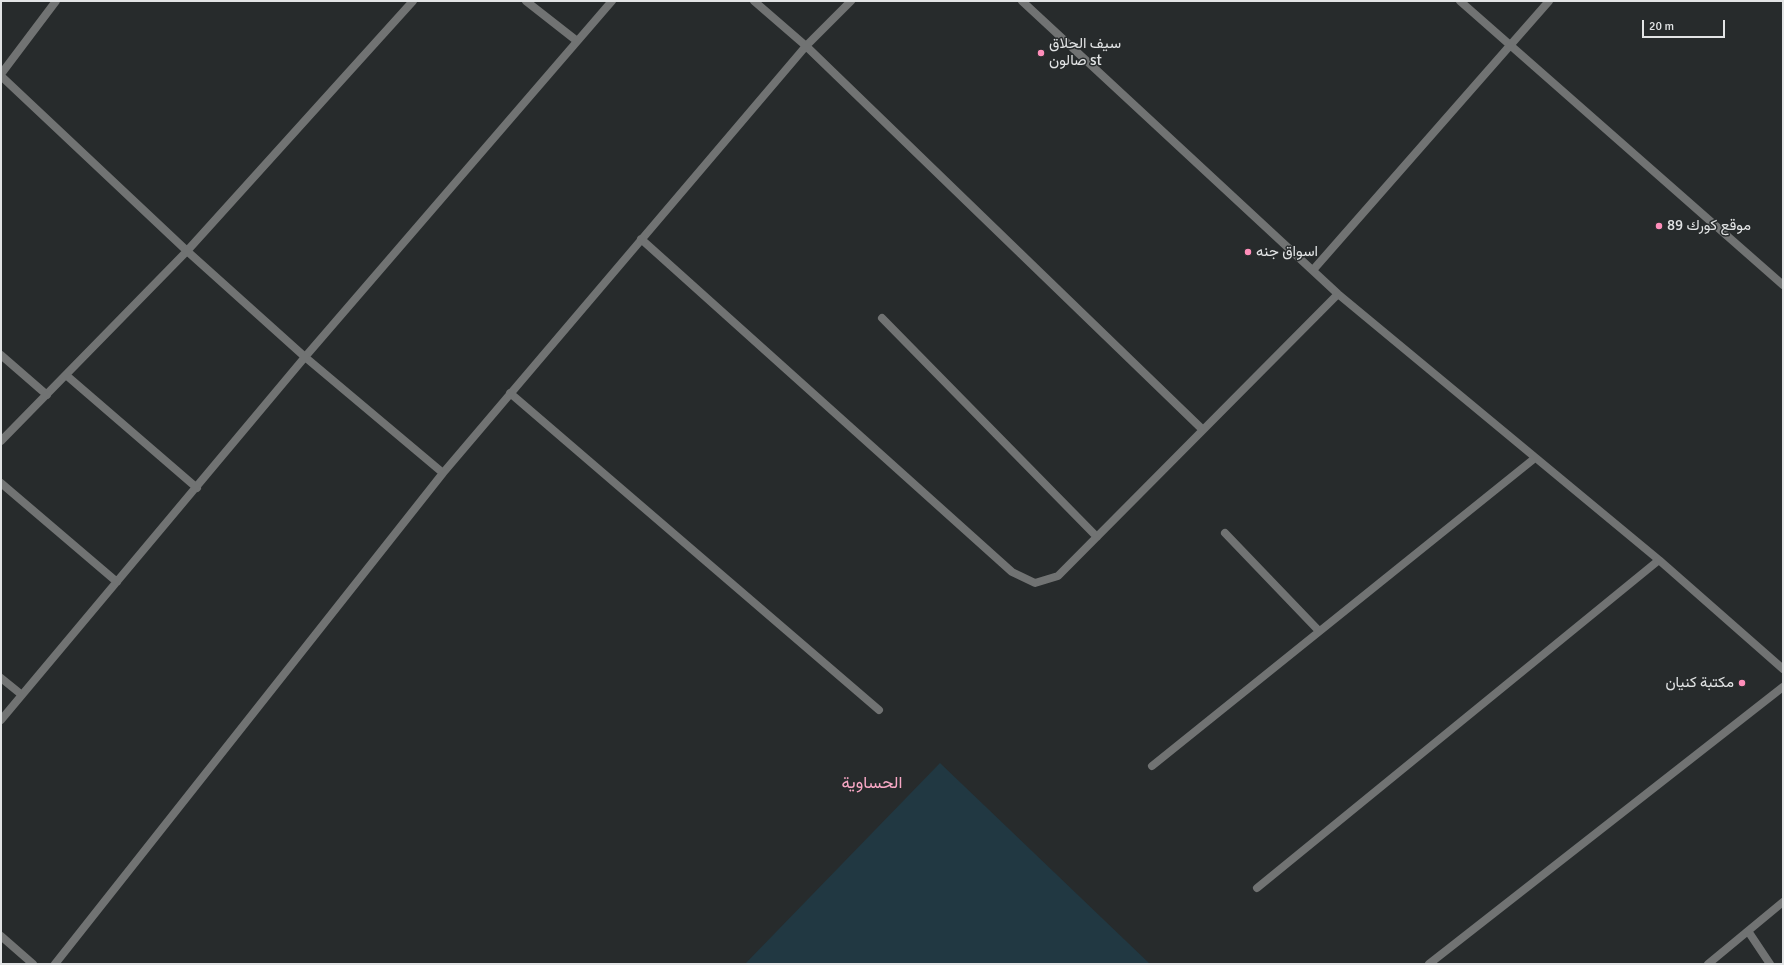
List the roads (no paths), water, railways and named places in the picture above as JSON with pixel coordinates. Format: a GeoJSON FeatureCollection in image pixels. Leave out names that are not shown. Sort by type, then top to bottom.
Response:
{"type":"FeatureCollection","features":[{"type":"Feature","properties":{"kind":"street"},"geometry":{"type":"LineString","coordinates":[[56,1],[1,75],[187,251],[306,357],[443,473]]}},
{"type":"Feature","properties":{"kind":"street"},"geometry":{"type":"LineString","coordinates":[[1,441],[187,251],[413,1]]}},
{"type":"Feature","properties":{"kind":"street"},"geometry":{"type":"LineString","coordinates":[[526,1],[577,41]]}},
{"type":"Feature","properties":{"kind":"street"},"geometry":{"type":"LineString","coordinates":[[1,720],[306,357],[612,1]]}},
{"type":"Feature","properties":{"kind":"street"},"geometry":{"type":"LineString","coordinates":[[754,1],[806,46],[1203,430]]}},
{"type":"Feature","properties":{"kind":"street"},"geometry":{"type":"LineString","coordinates":[[55,964],[443,473],[806,46],[851,1]]}},
{"type":"Feature","properties":{"kind":"street"},"geometry":{"type":"LineString","coordinates":[[1022,1],[1338,294],[1659,560],[1783,669]]}},
{"type":"Feature","properties":{"kind":"street"},"geometry":{"type":"LineString","coordinates":[[1460,1],[1783,285]]}},
{"type":"Feature","properties":{"kind":"street"},"geometry":{"type":"LineString","coordinates":[[1313,270],[1549,1]]}},
{"type":"Feature","properties":{"kind":"street"},"geometry":{"type":"LineString","coordinates":[[641,239],[1012,572],[1036,583],[1058,576],[1338,294]]}},
{"type":"Feature","properties":{"kind":"street"},"geometry":{"type":"LineString","coordinates":[[882,318],[1097,537]]}},
{"type":"Feature","properties":{"kind":"street"},"geometry":{"type":"LineString","coordinates":[[1,355],[47,395]]}},
{"type":"Feature","properties":{"kind":"street"},"geometry":{"type":"LineString","coordinates":[[66,375],[197,488]]}},
{"type":"Feature","properties":{"kind":"street"},"geometry":{"type":"LineString","coordinates":[[510,393],[878,710]]}},
{"type":"Feature","properties":{"kind":"street"},"geometry":{"type":"LineString","coordinates":[[1152,766],[1535,458]]}},
{"type":"Feature","properties":{"kind":"street"},"geometry":{"type":"LineString","coordinates":[[1,483],[117,582]]}},
{"type":"Feature","properties":{"kind":"street"},"geometry":{"type":"LineString","coordinates":[[1225,533],[1319,631]]}},
{"type":"Feature","properties":{"kind":"street"},"geometry":{"type":"LineString","coordinates":[[1257,888],[1659,560]]}},
{"type":"Feature","properties":{"kind":"street"},"geometry":{"type":"LineString","coordinates":[[1,678],[22,695]]}},
{"type":"Feature","properties":{"kind":"street"},"geometry":{"type":"LineString","coordinates":[[1429,964],[1783,686]]}},
{"type":"Feature","properties":{"kind":"street"},"geometry":{"type":"LineString","coordinates":[[1708,964],[1783,902]]}},
{"type":"Feature","properties":{"kind":"street"},"geometry":{"type":"LineString","coordinates":[[1748,931],[1770,964]]}},
{"type":"Feature","properties":{"kind":"street"},"geometry":{"type":"LineString","coordinates":[[1,936],[33,964]]}},
{"type":"Feature","properties":{"kind":"place","name":"سيف الحلاق صالون st"},"geometry":{"type":"Point","coordinates":[1041,53]}},
{"type":"Feature","properties":{"kind":"place","name":"موقع كورك 89"},"geometry":{"type":"Point","coordinates":[1659,226]}},
{"type":"Feature","properties":{"kind":"place","name":"اسواق جنه"},"geometry":{"type":"Point","coordinates":[1248,252]}},
{"type":"Feature","properties":{"kind":"place","name":"مكتبة كنيان"},"geometry":{"type":"Point","coordinates":[1742,683]}},
{"type":"Feature","properties":{"kind":"district","name":"الحساوية"},"geometry":{"type":"Point","coordinates":[872,784]}}]}
